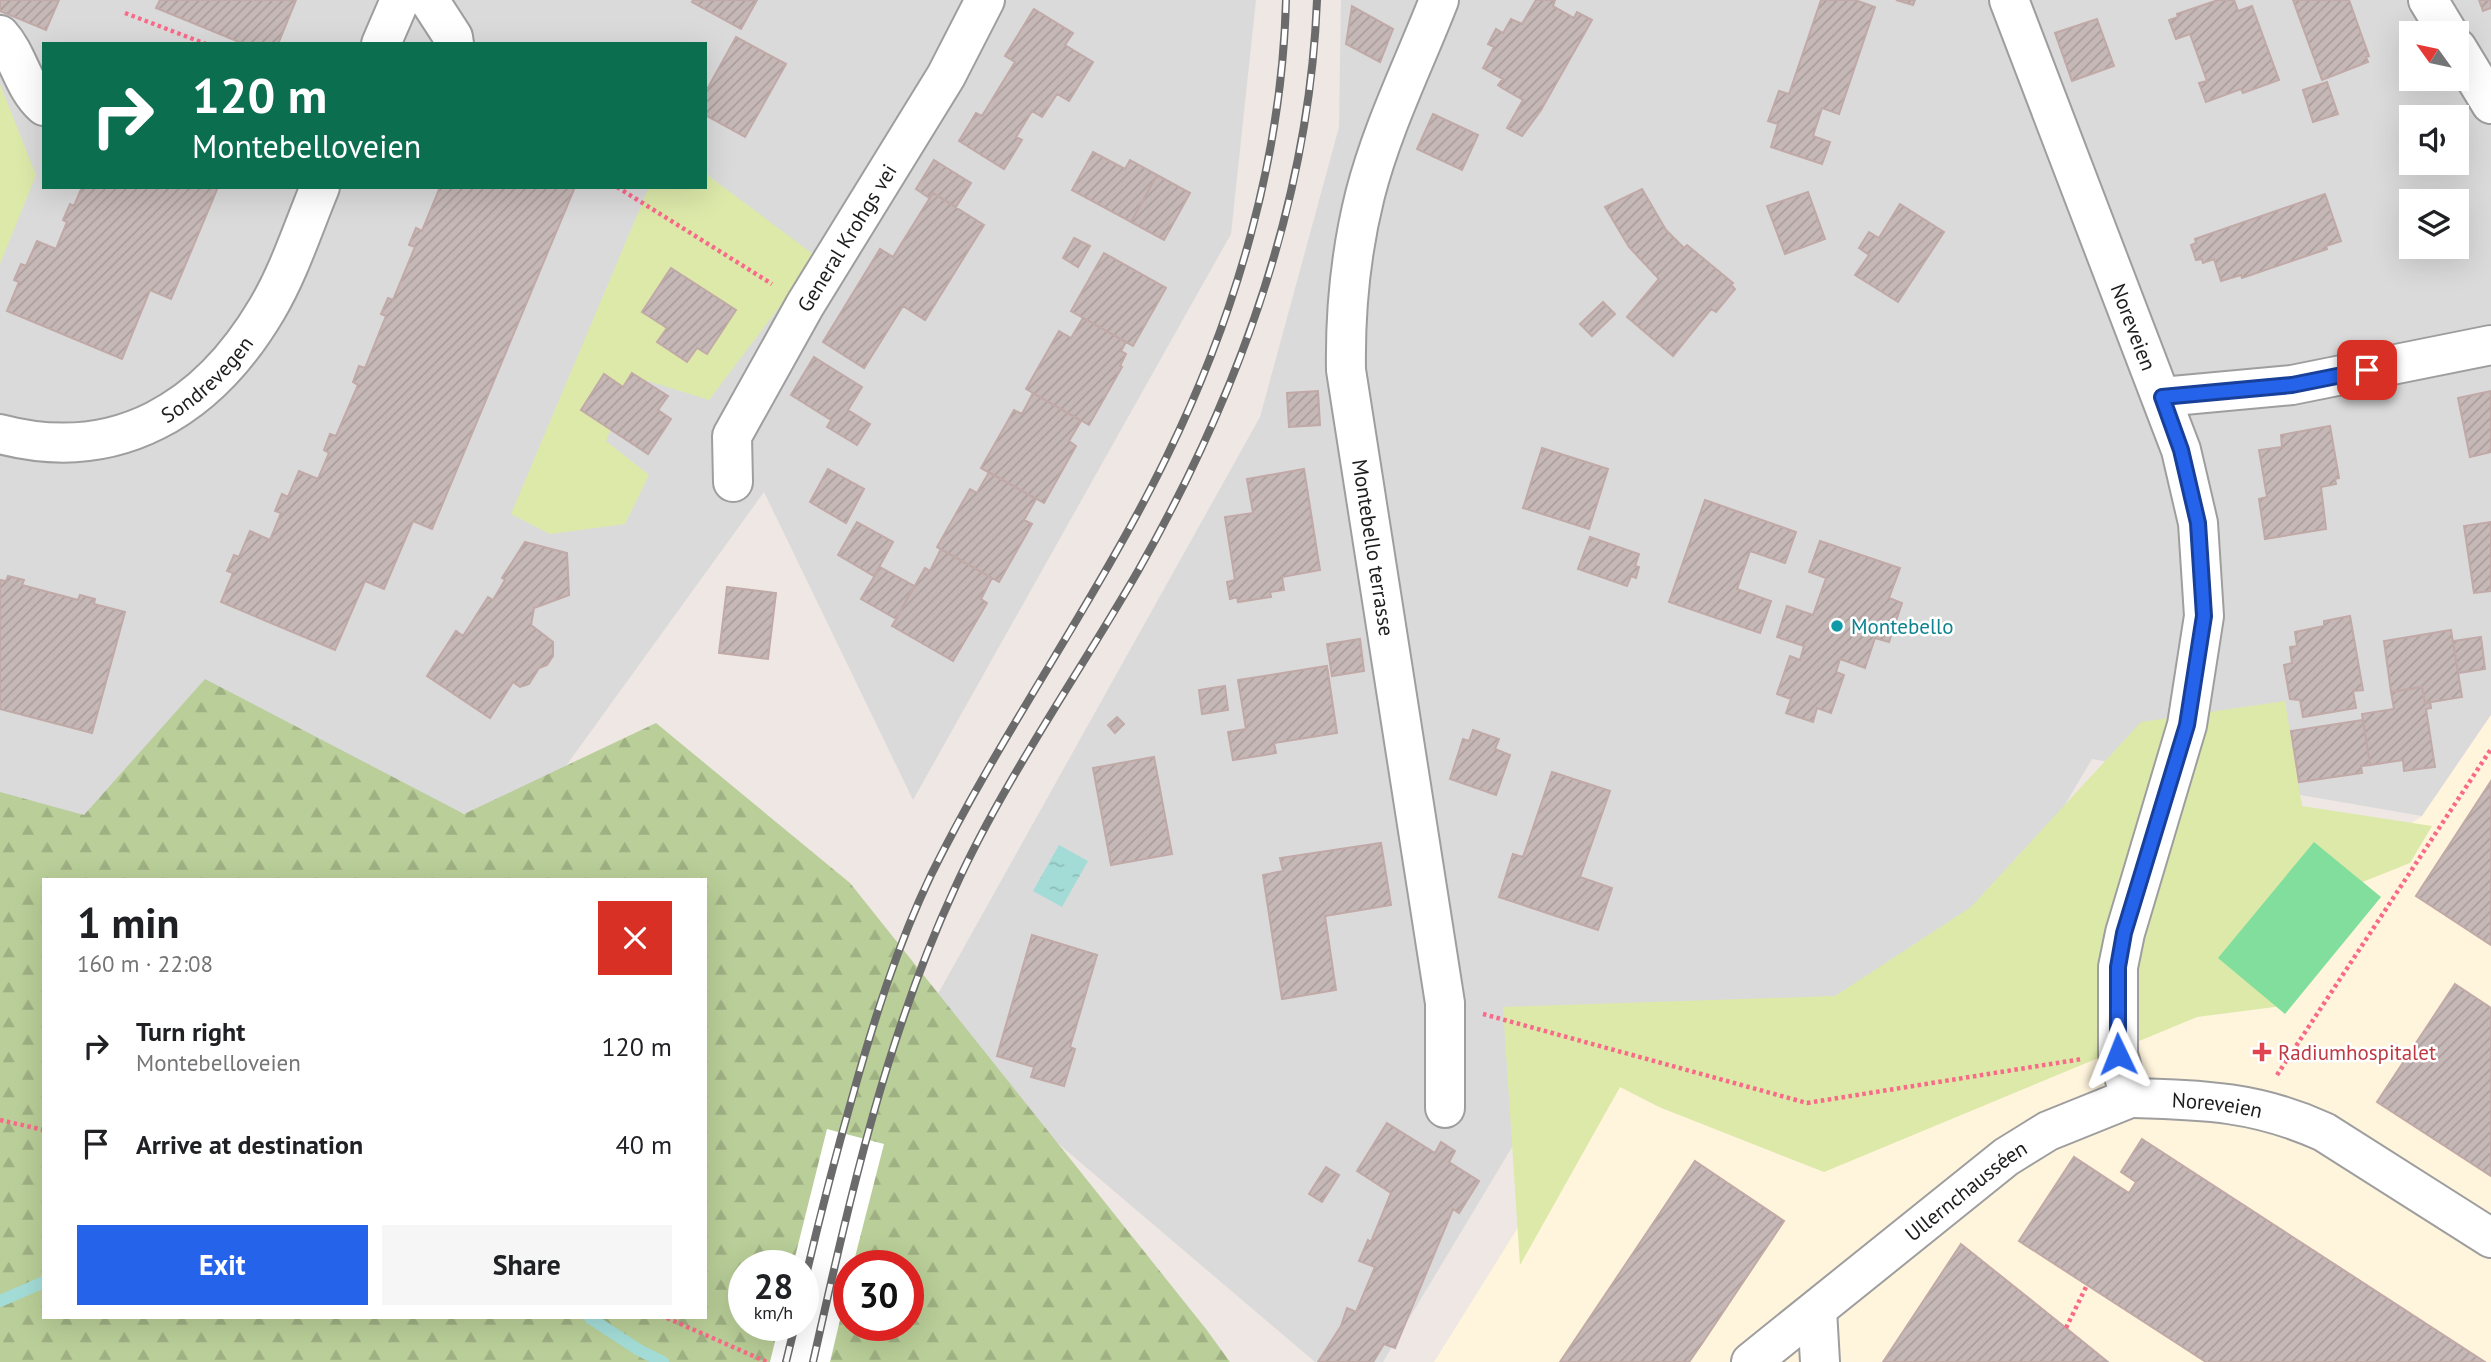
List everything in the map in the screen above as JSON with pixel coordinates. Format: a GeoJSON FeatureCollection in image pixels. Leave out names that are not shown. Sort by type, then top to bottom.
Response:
{"type":"FeatureCollection","features":[{"type":"Feature","properties":{"kind":"street"},"geometry":{"type":"LineString","coordinates":[[382,42],[400,0]]}},
{"type":"Feature","properties":{"kind":"street"},"geometry":{"type":"LineString","coordinates":[[429,0],[454,42]]}},
{"type":"Feature","properties":{"kind":"street","name":"General Krohgs vei"},"geometry":{"type":"LineString","coordinates":[[733,482],[732,436],[805,305],[946,76],[985,0]]}},
{"type":"Feature","properties":{"kind":"street","name":"Montebello terrasse"},"geometry":{"type":"LineString","coordinates":[[1439,0],[1386,132],[1366,192],[1354,246],[1345,319],[1346,370],[1445,1003],[1445,1108]]}},
{"type":"Feature","properties":{"kind":"street","name":"Noreveien"},"geometry":{"type":"LineString","coordinates":[[2009,0],[2162,397],[2181,450],[2198,523],[2204,616],[2187,725],[2124,933],[2118,967],[2118,1054],[2130,1098],[2215,1100],[2296,1119],[2324,1132],[2491,1238]]}},
{"type":"Feature","properties":{"kind":"street"},"geometry":{"type":"LineString","coordinates":[[2428,0],[2441,21]]}},
{"type":"Feature","properties":{"kind":"street"},"geometry":{"type":"LineString","coordinates":[[0,34],[26,84],[42,104]]}},
{"type":"Feature","properties":{"kind":"street"},"geometry":{"type":"LineString","coordinates":[[2469,68],[2491,104]]}},
{"type":"Feature","properties":{"kind":"street","name":"Sondrevegen"},"geometry":{"type":"LineString","coordinates":[[0,435],[53,444],[85,442],[153,422],[189,401],[219,374],[245,343],[268,308],[319,189]]}},
{"type":"Feature","properties":{"kind":"street"},"geometry":{"type":"LineString","coordinates":[[2162,397],[2292,385],[2491,345]]}},
{"type":"Feature","properties":{"kind":"street","name":"Ullernchausséen"},"geometry":{"type":"LineString","coordinates":[[1769,1354],[1816,1310],[2006,1157],[2048,1131],[2130,1098]]}},
{"type":"Feature","properties":{"kind":"street"},"geometry":{"type":"LineString","coordinates":[[1816,1310],[1820,1362]]}},
{"type":"Feature","properties":{"kind":"path"},"geometry":{"type":"LineString","coordinates":[[125,13],[201,42]]}},
{"type":"Feature","properties":{"kind":"path"},"geometry":{"type":"LineString","coordinates":[[620,189],[805,305]]}},
{"type":"Feature","properties":{"kind":"path"},"geometry":{"type":"LineString","coordinates":[[2256,1108],[2491,749]]}},
{"type":"Feature","properties":{"kind":"path"},"geometry":{"type":"LineString","coordinates":[[1445,1003],[1807,1102],[2118,1054]]}},
{"type":"Feature","properties":{"kind":"path"},"geometry":{"type":"LineString","coordinates":[[0,1120],[42,1130]]}},
{"type":"Feature","properties":{"kind":"path"},"geometry":{"type":"LineString","coordinates":[[2066,1328],[2087,1285]]}},
{"type":"Feature","properties":{"kind":"path"},"geometry":{"type":"LineString","coordinates":[[669,1319],[767,1362]]}},
{"type":"Feature","properties":{"kind":"shaded area"},"geometry":{"type":"Polygon","coordinates":[[[0,0],[1256,0],[1231,234],[913,800],[764,492],[524,824],[175,760],[95,871],[0,841],[0,0]]]}},
{"type":"Feature","properties":{"kind":"shaded area"},"geometry":{"type":"Polygon","coordinates":[[[1341,0],[2491,0],[2491,715],[2422,816],[2092,759],[1986,938],[1831,1032],[1572,1047],[1383,1362],[1315,1362],[920,1026],[1260,417],[1339,127],[1341,0]]]}},
{"type":"Feature","properties":{"kind":"shaded area","name":"Radiumhospitalet"},"geometry":{"type":"Polygon","coordinates":[[[2491,715],[2491,1362],[1434,1362],[1615,1072],[2108,1031],[2422,816],[2491,715]]]}},
{"type":"Feature","properties":{"kind":"green space"},"geometry":{"type":"Polygon","coordinates":[[[0,84],[36,175],[0,264],[0,84]]]}},
{"type":"Feature","properties":{"kind":"green space"},"geometry":{"type":"Polygon","coordinates":[[[707,173],[817,257],[709,400],[632,376],[606,441],[649,475],[625,524],[550,534],[511,514],[648,189],[707,189],[707,173]]]}},
{"type":"Feature","properties":{"kind":"green space"},"geometry":{"type":"Polygon","coordinates":[[[205,679],[464,814],[656,723],[850,883],[1230,1362],[0,1362],[0,792],[84,815],[205,679]]]}},
{"type":"Feature","properties":{"kind":"green space"},"geometry":{"type":"Polygon","coordinates":[[[2285,701],[2302,806],[2432,826],[2410,863],[2355,885],[2289,1005],[2197,1017],[1824,1172],[1659,1107],[1620,1087],[1520,1265],[1503,1007],[1835,996],[1971,907],[2141,722],[2285,701]]]}},
{"type":"Feature","properties":{"kind":"green space"},"geometry":{"type":"Polygon","coordinates":[[[2314,842],[2381,897],[2285,1014],[2218,958],[2314,842]]]}},
{"type":"Feature","properties":{"kind":"water"},"geometry":{"type":"Polygon","coordinates":[[[1059,845],[1088,861],[1062,907],[1033,891],[1059,845]]]}},
{"type":"Feature","properties":{"kind":"pier"},"geometry":{"type":"Polygon","coordinates":[[[827,1129],[884,1144],[857,1250],[833,1250],[835,1341],[830,1362],[770,1362],[775,1341],[819,1341],[819,1250],[797,1250],[827,1129]]]}},
{"type":"Feature","properties":{"kind":"building"},"geometry":{"type":"Polygon","coordinates":[[[0,0],[59,0],[46,30],[0,11],[0,0]]]}},
{"type":"Feature","properties":{"kind":"building"},"geometry":{"type":"Polygon","coordinates":[[[160,0],[296,0],[279,42],[239,42],[156,8],[160,0]]]}},
{"type":"Feature","properties":{"kind":"building"},"geometry":{"type":"Polygon","coordinates":[[[757,0],[741,29],[692,2],[757,0]]]}},
{"type":"Feature","properties":{"kind":"building"},"geometry":{"type":"Polygon","coordinates":[[[1536,0],[1555,0],[1553,6],[1574,18],[1577,12],[1592,20],[1541,110],[1522,136],[1507,128],[1523,100],[1498,85],[1503,79],[1483,68],[1494,47],[1488,44],[1496,29],[1503,33],[1511,19],[1522,24],[1536,0]]]}},
{"type":"Feature","properties":{"kind":"building"},"geometry":{"type":"Polygon","coordinates":[[[1821,0],[1855,0],[1875,7],[1839,114],[1822,108],[1813,136],[1830,142],[1822,164],[1771,147],[1778,124],[1768,121],[1779,91],[1789,94],[1821,0]]]}},
{"type":"Feature","properties":{"kind":"building"},"geometry":{"type":"Polygon","coordinates":[[[1896,0],[1915,0],[1913,5],[1896,0]]]}},
{"type":"Feature","properties":{"kind":"building"},"geometry":{"type":"Polygon","coordinates":[[[2218,0],[2234,0],[2238,11],[2252,6],[2279,80],[2243,93],[2241,89],[2206,102],[2199,83],[2207,81],[2190,34],[2176,39],[2169,20],[2178,17],[2177,14],[2218,0]]]}},
{"type":"Feature","properties":{"kind":"building"},"geometry":{"type":"Polygon","coordinates":[[[2293,0],[2349,0],[2369,56],[2366,57],[2368,62],[2322,80],[2293,0]]]}},
{"type":"Feature","properties":{"kind":"building"},"geometry":{"type":"Polygon","coordinates":[[[2479,0],[2491,0],[2491,8],[2483,11],[2479,0]]]}},
{"type":"Feature","properties":{"kind":"building"},"geometry":{"type":"Polygon","coordinates":[[[1352,6],[1393,29],[1380,62],[1346,44],[1352,6]]]}},
{"type":"Feature","properties":{"kind":"building"},"geometry":{"type":"Polygon","coordinates":[[[1034,9],[1073,33],[1065,45],[1093,62],[1069,101],[1057,94],[1042,117],[1032,111],[1016,137],[1022,140],[1004,169],[959,141],[976,113],[982,116],[1015,62],[1005,56],[1034,9]]]}},
{"type":"Feature","properties":{"kind":"building"},"geometry":{"type":"Polygon","coordinates":[[[2097,19],[2114,66],[2072,81],[2055,33],[2097,19]]]}},
{"type":"Feature","properties":{"kind":"building"},"geometry":{"type":"Polygon","coordinates":[[[736,37],[786,64],[745,137],[707,116],[707,89],[736,37]]]}},
{"type":"Feature","properties":{"kind":"building"},"geometry":{"type":"Polygon","coordinates":[[[2327,82],[2338,114],[2313,122],[2303,90],[2327,82]]]}},
{"type":"Feature","properties":{"kind":"building"},"geometry":{"type":"Polygon","coordinates":[[[1433,114],[1478,135],[1462,170],[1417,149],[1433,114]]]}},
{"type":"Feature","properties":{"kind":"building"},"geometry":{"type":"Polygon","coordinates":[[[1093,152],[1125,169],[1130,160],[1157,175],[1131,222],[1072,190],[1093,152]]]}},
{"type":"Feature","properties":{"kind":"building"},"geometry":{"type":"Polygon","coordinates":[[[934,160],[971,183],[956,207],[933,193],[929,198],[916,189],[934,160]]]}},
{"type":"Feature","properties":{"kind":"building"},"geometry":{"type":"Polygon","coordinates":[[[1157,175],[1190,193],[1164,240],[1131,222],[1157,175]]]}},
{"type":"Feature","properties":{"kind":"building"},"geometry":{"type":"Polygon","coordinates":[[[81,189],[217,189],[171,299],[150,290],[122,359],[7,311],[19,282],[14,280],[21,264],[26,266],[37,241],[56,249],[67,222],[63,220],[70,204],[74,206],[81,189]]]}},
{"type":"Feature","properties":{"kind":"building"},"geometry":{"type":"Polygon","coordinates":[[[439,189],[574,189],[432,529],[413,521],[384,589],[365,581],[335,650],[221,602],[233,573],[227,571],[234,555],[239,557],[250,531],[270,540],[281,513],[275,511],[282,494],[288,497],[299,471],[318,479],[329,453],[324,450],[330,434],[336,436],[358,385],[353,382],[359,366],[365,368],[386,316],[381,314],[388,298],[393,300],[415,247],[409,245],[416,228],[422,231],[439,189]]]}},
{"type":"Feature","properties":{"kind":"building"},"geometry":{"type":"Polygon","coordinates":[[[1642,189],[1666,230],[1684,248],[1687,245],[1733,283],[1731,285],[1735,289],[1716,312],[1711,309],[1673,356],[1627,317],[1659,279],[1629,247],[1605,207],[1642,189]]]}},
{"type":"Feature","properties":{"kind":"building"},"geometry":{"type":"Polygon","coordinates":[[[1808,192],[1825,239],[1785,254],[1767,206],[1808,192]]]}},
{"type":"Feature","properties":{"kind":"building"},"geometry":{"type":"Polygon","coordinates":[[[933,193],[984,225],[925,320],[903,306],[864,368],[823,342],[880,249],[893,257],[933,193]]]}},
{"type":"Feature","properties":{"kind":"building"},"geometry":{"type":"Polygon","coordinates":[[[2325,194],[2341,241],[2326,246],[2327,249],[2242,278],[2241,275],[2221,281],[2214,259],[2203,263],[2202,259],[2196,260],[2191,245],[2196,243],[2195,239],[2325,194]]]}},
{"type":"Feature","properties":{"kind":"building"},"geometry":{"type":"Polygon","coordinates":[[[1900,204],[1944,232],[1898,302],[1855,275],[1869,255],[1859,248],[1869,232],[1879,238],[1900,204]]]}},
{"type":"Feature","properties":{"kind":"building"},"geometry":{"type":"Polygon","coordinates":[[[1074,238],[1090,246],[1078,267],[1063,258],[1074,238]]]}},
{"type":"Feature","properties":{"kind":"building"},"geometry":{"type":"Polygon","coordinates":[[[1104,253],[1166,288],[1133,346],[1071,311],[1104,253]]]}},
{"type":"Feature","properties":{"kind":"building"},"geometry":{"type":"Polygon","coordinates":[[[671,268],[736,310],[707,354],[697,348],[687,362],[657,342],[667,328],[642,312],[671,268]]]}},
{"type":"Feature","properties":{"kind":"building"},"geometry":{"type":"Polygon","coordinates":[[[1603,302],[1615,314],[1592,336],[1580,324],[1603,302]]]}},
{"type":"Feature","properties":{"kind":"building"},"geometry":{"type":"Polygon","coordinates":[[[1083,318],[1126,342],[1121,351],[1126,354],[1120,366],[1122,367],[1089,425],[1026,389],[1059,331],[1071,338],[1083,318]]]}},
{"type":"Feature","properties":{"kind":"building"},"geometry":{"type":"Polygon","coordinates":[[[814,357],[862,387],[848,410],[870,424],[857,445],[827,427],[831,420],[791,395],[814,357]]]}},
{"type":"Feature","properties":{"kind":"building"},"geometry":{"type":"Polygon","coordinates":[[[632,373],[668,396],[658,410],[671,419],[648,454],[581,410],[604,374],[623,387],[632,373]]]}},
{"type":"Feature","properties":{"kind":"building"},"geometry":{"type":"Polygon","coordinates":[[[1318,391],[1320,425],[1289,427],[1287,393],[1318,391]]]}},
{"type":"Feature","properties":{"kind":"building"},"geometry":{"type":"Polygon","coordinates":[[[2491,391],[2491,452],[2470,457],[2458,398],[2491,391]]]}},
{"type":"Feature","properties":{"kind":"building"},"geometry":{"type":"Polygon","coordinates":[[[1033,393],[1081,421],[1069,441],[1076,446],[1044,503],[981,468],[1014,410],[1022,414],[1033,393]]]}},
{"type":"Feature","properties":{"kind":"building"},"geometry":{"type":"Polygon","coordinates":[[[2330,426],[2339,478],[2335,479],[2336,484],[2321,487],[2326,529],[2265,539],[2259,499],[2267,497],[2259,450],[2282,447],[2281,435],[2330,426]]]}},
{"type":"Feature","properties":{"kind":"building"},"geometry":{"type":"Polygon","coordinates":[[[1542,448],[1608,469],[1589,529],[1523,508],[1542,448]]]}},
{"type":"Feature","properties":{"kind":"building"},"geometry":{"type":"Polygon","coordinates":[[[828,469],[864,489],[846,523],[810,502],[828,469]]]}},
{"type":"Feature","properties":{"kind":"building"},"geometry":{"type":"Polygon","coordinates":[[[1304,469],[1320,570],[1282,577],[1284,590],[1270,592],[1271,597],[1238,602],[1237,597],[1230,599],[1227,582],[1235,580],[1225,517],[1253,513],[1247,479],[1304,469]]]}},
{"type":"Feature","properties":{"kind":"building"},"geometry":{"type":"Polygon","coordinates":[[[989,472],[1036,499],[1024,520],[1032,524],[999,582],[937,547],[970,489],[977,493],[989,472]]]}},
{"type":"Feature","properties":{"kind":"building"},"geometry":{"type":"Polygon","coordinates":[[[1705,500],[1796,532],[1785,563],[1750,551],[1737,589],[1771,601],[1760,633],[1669,602],[1705,500]]]}},
{"type":"Feature","properties":{"kind":"building"},"geometry":{"type":"Polygon","coordinates":[[[857,522],[893,542],[874,576],[838,555],[857,522]]]}},
{"type":"Feature","properties":{"kind":"building"},"geometry":{"type":"Polygon","coordinates":[[[2491,522],[2491,591],[2474,593],[2464,526],[2491,522]]]}},
{"type":"Feature","properties":{"kind":"building"},"geometry":{"type":"Polygon","coordinates":[[[1590,537],[1639,554],[1635,566],[1639,567],[1636,578],[1631,576],[1627,586],[1578,569],[1590,537]]]}},
{"type":"Feature","properties":{"kind":"building","name":"Montebello"},"geometry":{"type":"Polygon","coordinates":[[[1820,541],[1900,568],[1889,598],[1902,603],[1889,642],[1875,638],[1865,668],[1840,659],[1836,672],[1844,675],[1831,713],[1817,708],[1813,722],[1786,713],[1791,699],[1777,694],[1790,656],[1800,660],[1804,646],[1777,637],[1787,606],[1813,615],[1826,578],[1809,572],[1820,541]]]}},
{"type":"Feature","properties":{"kind":"building"},"geometry":{"type":"Polygon","coordinates":[[[525,542],[567,553],[569,595],[534,608],[531,625],[553,642],[553,656],[547,665],[539,668],[529,684],[520,687],[513,682],[490,718],[427,676],[456,631],[463,636],[488,597],[493,600],[505,580],[502,578],[525,542]]]}},
{"type":"Feature","properties":{"kind":"building"},"geometry":{"type":"Polygon","coordinates":[[[941,549],[992,578],[981,599],[987,603],[953,661],[892,626],[925,568],[930,571],[941,549]]]}},
{"type":"Feature","properties":{"kind":"building"},"geometry":{"type":"Polygon","coordinates":[[[880,567],[914,586],[896,619],[861,599],[880,567]]]}},
{"type":"Feature","properties":{"kind":"building"},"geometry":{"type":"Polygon","coordinates":[[[8,576],[24,580],[22,585],[78,600],[80,595],[95,599],[94,604],[125,612],[92,733],[0,709],[0,580],[6,581],[8,576]]]}},
{"type":"Feature","properties":{"kind":"building"},"geometry":{"type":"Polygon","coordinates":[[[727,587],[776,593],[768,659],[719,653],[727,587]]]}},
{"type":"Feature","properties":{"kind":"building"},"geometry":{"type":"Polygon","coordinates":[[[2350,616],[2363,690],[2353,691],[2356,708],[2303,717],[2300,700],[2290,699],[2284,665],[2292,663],[2290,647],[2297,646],[2295,632],[2324,626],[2324,621],[2350,616]]]}},
{"type":"Feature","properties":{"kind":"building"},"geometry":{"type":"Polygon","coordinates":[[[2451,630],[2462,697],[2425,703],[2422,687],[2391,692],[2384,641],[2451,630]]]}},
{"type":"Feature","properties":{"kind":"building"},"geometry":{"type":"Polygon","coordinates":[[[2481,637],[2485,669],[2458,673],[2453,641],[2481,637]]]}},
{"type":"Feature","properties":{"kind":"building"},"geometry":{"type":"Polygon","coordinates":[[[1360,639],[1364,671],[1332,676],[1327,644],[1360,639]]]}},
{"type":"Feature","properties":{"kind":"building"},"geometry":{"type":"Polygon","coordinates":[[[1327,666],[1337,733],[1274,743],[1276,753],[1233,760],[1228,732],[1246,729],[1238,680],[1327,666]]]}},
{"type":"Feature","properties":{"kind":"building"},"geometry":{"type":"Polygon","coordinates":[[[1225,686],[1228,710],[1202,714],[1199,690],[1225,686]]]}},
{"type":"Feature","properties":{"kind":"building"},"geometry":{"type":"Polygon","coordinates":[[[2422,687],[2425,703],[2430,702],[2431,708],[2426,709],[2435,767],[2404,771],[2403,760],[2370,765],[2362,714],[2394,709],[2391,692],[2422,687]]]}},
{"type":"Feature","properties":{"kind":"building"},"geometry":{"type":"Polygon","coordinates":[[[1117,717],[1124,724],[1115,733],[1108,725],[1117,717]]]}},
{"type":"Feature","properties":{"kind":"building"},"geometry":{"type":"Polygon","coordinates":[[[2363,720],[2370,765],[2361,766],[2362,773],[2299,782],[2291,731],[2363,720]]]}},
{"type":"Feature","properties":{"kind":"building"},"geometry":{"type":"Polygon","coordinates":[[[1473,730],[1499,739],[1495,749],[1510,755],[1496,795],[1450,779],[1463,739],[1469,741],[1473,730]]]}},
{"type":"Feature","properties":{"kind":"building"},"geometry":{"type":"Polygon","coordinates":[[[1154,757],[1172,854],[1111,865],[1093,768],[1154,757]]]}},
{"type":"Feature","properties":{"kind":"building"},"geometry":{"type":"Polygon","coordinates":[[[1552,772],[1610,791],[1580,877],[1612,888],[1598,930],[1499,897],[1513,854],[1523,857],[1552,772]]]}},
{"type":"Feature","properties":{"kind":"building"},"geometry":{"type":"Polygon","coordinates":[[[2491,781],[2491,945],[2416,896],[2491,781]]]}},
{"type":"Feature","properties":{"kind":"building"},"geometry":{"type":"Polygon","coordinates":[[[1381,843],[1391,905],[1325,916],[1336,990],[1282,999],[1263,875],[1283,871],[1280,858],[1381,843]]]}},
{"type":"Feature","properties":{"kind":"building"},"geometry":{"type":"Polygon","coordinates":[[[1032,935],[1097,955],[1070,1047],[1075,1049],[1064,1086],[1031,1077],[1034,1067],[997,1056],[1032,935]]]}},
{"type":"Feature","properties":{"kind":"building"},"geometry":{"type":"Polygon","coordinates":[[[2455,984],[2491,1008],[2491,1176],[2377,1102],[2455,984]]]}},
{"type":"Feature","properties":{"kind":"building"},"geometry":{"type":"Polygon","coordinates":[[[1387,1123],[1435,1153],[1441,1142],[1455,1151],[1449,1162],[1479,1181],[1459,1213],[1453,1209],[1395,1348],[1384,1344],[1373,1362],[1318,1362],[1341,1326],[1347,1308],[1356,1312],[1375,1267],[1359,1261],[1368,1240],[1371,1242],[1391,1193],[1357,1171],[1387,1123]]]}},
{"type":"Feature","properties":{"kind":"building"},"geometry":{"type":"Polygon","coordinates":[[[2142,1139],[2485,1362],[2206,1362],[2019,1241],[2074,1157],[2129,1193],[2136,1182],[2121,1172],[2142,1139]]]}},
{"type":"Feature","properties":{"kind":"building"},"geometry":{"type":"Polygon","coordinates":[[[1695,1161],[1784,1221],[1701,1345],[1689,1362],[1560,1362],[1695,1161]]]}},
{"type":"Feature","properties":{"kind":"building"},"geometry":{"type":"Polygon","coordinates":[[[1695,1161],[1784,1221],[1701,1345],[1689,1362],[1560,1362],[1695,1161]]]}},
{"type":"Feature","properties":{"kind":"building"},"geometry":{"type":"Polygon","coordinates":[[[1326,1167],[1339,1175],[1322,1202],[1309,1194],[1326,1167]]]}},
{"type":"Feature","properties":{"kind":"building"},"geometry":{"type":"Polygon","coordinates":[[[1961,1244],[2066,1328],[2108,1362],[1883,1362],[1961,1244]]]}},
{"type":"Feature","properties":{"kind":"waterway"},"geometry":{"type":"LineString","coordinates":[[0,1301],[42,1283]]}},
{"type":"Feature","properties":{"kind":"waterway"},"geometry":{"type":"LineString","coordinates":[[592,1319],[663,1362]]}},
{"type":"Feature","properties":{"kind":"railway"},"geometry":{"type":"LineString","coordinates":[[813,1250],[868,1042],[897,957],[931,875],[988,769],[1140,509],[1192,402],[1214,347],[1234,291],[1265,176],[1283,59],[1286,0]]}},
{"type":"Feature","properties":{"kind":"railway"},"geometry":{"type":"LineString","coordinates":[[813,1362],[871,1122],[908,1004],[930,946],[974,848],[996,808],[1115,611],[1174,504],[1236,367],[1262,296],[1300,151],[1311,76],[1317,0]]}},
{"type":"Feature","properties":{"kind":"railway"},"geometry":{"type":"LineString","coordinates":[[786,1362],[791,1341]]}},
{"type":"Feature","properties":{"kind":"place","name":"Montebello"},"geometry":{"type":"Point","coordinates":[1837,626]}},
{"type":"Feature","properties":{"kind":"place","name":"Radiumhospitalet"},"geometry":{"type":"Point","coordinates":[2262,1052]}},
{"type":"Feature","properties":{"kind":"route"},"geometry":{"type":"LineString","coordinates":[[2118,1054],[2116,1004],[2118,967],[2124,933],[2187,725],[2204,616],[2198,523],[2181,450],[2162,397],[2292,385],[2367,370]]}}]}
